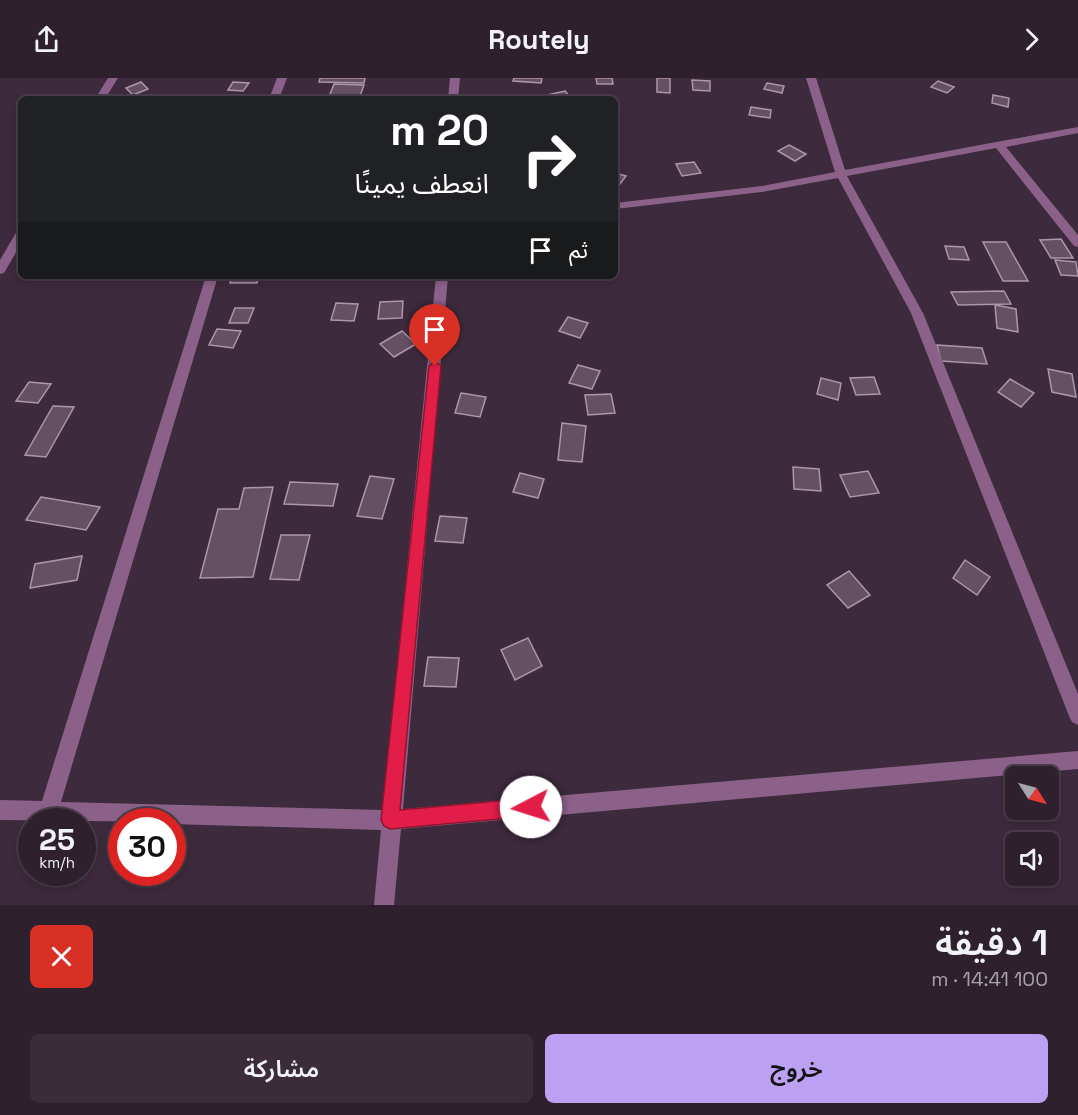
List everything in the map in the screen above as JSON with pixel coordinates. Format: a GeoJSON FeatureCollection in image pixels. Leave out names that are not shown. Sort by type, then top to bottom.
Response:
{"type":"FeatureCollection","features":[{"type":"Feature","properties":{"kind":"street"},"geometry":{"type":"LineString","coordinates":[[102,96],[113,78]]}},
{"type":"Feature","properties":{"kind":"street"},"geometry":{"type":"LineString","coordinates":[[275,96],[282,78]]}},
{"type":"Feature","properties":{"kind":"street"},"geometry":{"type":"LineString","coordinates":[[453,96],[454,78]]}},
{"type":"Feature","properties":{"kind":"street"},"geometry":{"type":"LineString","coordinates":[[811,78],[842,176],[917,313],[1078,716]]}},
{"type":"Feature","properties":{"kind":"street"},"geometry":{"type":"LineString","coordinates":[[618,206],[762,189],[842,176],[1078,130]]}},
{"type":"Feature","properties":{"kind":"street"},"geometry":{"type":"LineString","coordinates":[[999,146],[1078,243]]}},
{"type":"Feature","properties":{"kind":"street"},"geometry":{"type":"LineString","coordinates":[[0,270],[11,249]]}},
{"type":"Feature","properties":{"kind":"street"},"geometry":{"type":"LineString","coordinates":[[50,808],[211,279]]}},
{"type":"Feature","properties":{"kind":"street"},"geometry":{"type":"LineString","coordinates":[[384,905],[390,820],[427,456],[442,279]]}},
{"type":"Feature","properties":{"kind":"street"},"geometry":{"type":"LineString","coordinates":[[96,811],[390,820],[1078,760]]}},
{"type":"Feature","properties":{"kind":"street"},"geometry":{"type":"LineString","coordinates":[[0,810],[18,810]]}},
{"type":"Feature","properties":{"kind":"building"},"geometry":{"type":"Polygon","coordinates":[[[320,78],[365,78],[364,83],[319,82],[320,78]]]}},
{"type":"Feature","properties":{"kind":"building"},"geometry":{"type":"Polygon","coordinates":[[[514,78],[542,78],[541,83],[513,81],[514,78]]]}},
{"type":"Feature","properties":{"kind":"building"},"geometry":{"type":"Polygon","coordinates":[[[596,78],[612,78],[613,84],[597,84],[596,78]]]}},
{"type":"Feature","properties":{"kind":"building"},"geometry":{"type":"Polygon","coordinates":[[[657,78],[670,78],[670,93],[657,92],[657,78]]]}},
{"type":"Feature","properties":{"kind":"building"},"geometry":{"type":"Polygon","coordinates":[[[692,80],[710,81],[710,91],[693,90],[692,80]]]}},
{"type":"Feature","properties":{"kind":"building"},"geometry":{"type":"Polygon","coordinates":[[[938,81],[954,87],[947,93],[931,87],[938,81]]]}},
{"type":"Feature","properties":{"kind":"building"},"geometry":{"type":"Polygon","coordinates":[[[141,82],[148,89],[133,95],[126,88],[141,82]]]}},
{"type":"Feature","properties":{"kind":"building"},"geometry":{"type":"Polygon","coordinates":[[[233,82],[249,83],[243,91],[228,90],[233,82]]]}},
{"type":"Feature","properties":{"kind":"building"},"geometry":{"type":"Polygon","coordinates":[[[767,83],[784,86],[782,93],[764,89],[767,83]]]}},
{"type":"Feature","properties":{"kind":"building"},"geometry":{"type":"Polygon","coordinates":[[[334,84],[364,85],[360,96],[329,96],[334,84]]]}},
{"type":"Feature","properties":{"kind":"building"},"geometry":{"type":"Polygon","coordinates":[[[565,91],[569,96],[548,96],[565,91]]]}},
{"type":"Feature","properties":{"kind":"building"},"geometry":{"type":"Polygon","coordinates":[[[993,95],[1009,98],[1008,107],[992,103],[993,95]]]}},
{"type":"Feature","properties":{"kind":"building"},"geometry":{"type":"Polygon","coordinates":[[[751,107],[771,110],[770,118],[749,115],[751,107]]]}},
{"type":"Feature","properties":{"kind":"building"},"geometry":{"type":"Polygon","coordinates":[[[789,145],[806,154],[795,161],[778,151],[789,145]]]}},
{"type":"Feature","properties":{"kind":"building"},"geometry":{"type":"Polygon","coordinates":[[[694,162],[701,173],[682,176],[676,164],[694,162]]]}},
{"type":"Feature","properties":{"kind":"building"},"geometry":{"type":"Polygon","coordinates":[[[618,174],[626,176],[618,187],[618,174]]]}},
{"type":"Feature","properties":{"kind":"building"},"geometry":{"type":"Polygon","coordinates":[[[1061,239],[1073,258],[1051,258],[1040,240],[1061,239]]]}},
{"type":"Feature","properties":{"kind":"building"},"geometry":{"type":"Polygon","coordinates":[[[983,242],[1006,242],[1028,281],[1003,281],[983,242]]]}},
{"type":"Feature","properties":{"kind":"building"},"geometry":{"type":"Polygon","coordinates":[[[945,246],[964,247],[969,260],[949,259],[945,246]]]}},
{"type":"Feature","properties":{"kind":"building"},"geometry":{"type":"Polygon","coordinates":[[[1055,260],[1076,262],[1078,276],[1061,275],[1055,260]]]}},
{"type":"Feature","properties":{"kind":"building"},"geometry":{"type":"Polygon","coordinates":[[[231,279],[258,279],[257,283],[230,283],[231,279]]]}},
{"type":"Feature","properties":{"kind":"building"},"geometry":{"type":"Polygon","coordinates":[[[1004,291],[1011,304],[958,305],[951,292],[1004,291]]]}},
{"type":"Feature","properties":{"kind":"building"},"geometry":{"type":"Polygon","coordinates":[[[403,301],[402,318],[378,319],[380,302],[403,301]]]}},
{"type":"Feature","properties":{"kind":"building"},"geometry":{"type":"Polygon","coordinates":[[[336,303],[358,304],[354,321],[331,320],[336,303]]]}},
{"type":"Feature","properties":{"kind":"building"},"geometry":{"type":"Polygon","coordinates":[[[995,305],[1016,309],[1018,332],[997,328],[995,305]]]}},
{"type":"Feature","properties":{"kind":"building"},"geometry":{"type":"Polygon","coordinates":[[[235,308],[254,308],[248,323],[229,323],[235,308]]]}},
{"type":"Feature","properties":{"kind":"building"},"geometry":{"type":"Polygon","coordinates":[[[568,317],[588,323],[580,338],[559,331],[568,317]]]}},
{"type":"Feature","properties":{"kind":"building"},"geometry":{"type":"Polygon","coordinates":[[[217,329],[241,331],[233,348],[209,345],[217,329]]]}},
{"type":"Feature","properties":{"kind":"building"},"geometry":{"type":"Polygon","coordinates":[[[402,331],[416,344],[394,357],[380,344],[402,331]]]}},
{"type":"Feature","properties":{"kind":"building"},"geometry":{"type":"Polygon","coordinates":[[[937,345],[982,348],[987,364],[941,361],[937,345]]]}},
{"type":"Feature","properties":{"kind":"building"},"geometry":{"type":"Polygon","coordinates":[[[578,365],[600,371],[592,389],[569,383],[578,365]]]}},
{"type":"Feature","properties":{"kind":"building"},"geometry":{"type":"Polygon","coordinates":[[[1048,369],[1072,374],[1076,397],[1052,392],[1048,369]]]}},
{"type":"Feature","properties":{"kind":"building"},"geometry":{"type":"Polygon","coordinates":[[[874,377],[880,394],[856,395],[850,378],[874,377]]]}},
{"type":"Feature","properties":{"kind":"building"},"geometry":{"type":"Polygon","coordinates":[[[821,378],[841,383],[838,400],[817,394],[821,378]]]}},
{"type":"Feature","properties":{"kind":"building"},"geometry":{"type":"Polygon","coordinates":[[[1010,379],[1034,393],[1021,407],[998,392],[1010,379]]]}},
{"type":"Feature","properties":{"kind":"building"},"geometry":{"type":"Polygon","coordinates":[[[29,382],[51,384],[38,403],[16,401],[29,382]]]}},
{"type":"Feature","properties":{"kind":"building"},"geometry":{"type":"Polygon","coordinates":[[[461,393],[486,397],[480,417],[455,413],[461,393]]]}},
{"type":"Feature","properties":{"kind":"building"},"geometry":{"type":"Polygon","coordinates":[[[611,394],[615,413],[588,415],[585,395],[611,394]]]}},
{"type":"Feature","properties":{"kind":"building"},"geometry":{"type":"Polygon","coordinates":[[[53,406],[74,407],[46,457],[25,455],[53,406]]]}},
{"type":"Feature","properties":{"kind":"building"},"geometry":{"type":"Polygon","coordinates":[[[562,423],[586,426],[582,462],[558,460],[562,423]]]}},
{"type":"Feature","properties":{"kind":"building"},"geometry":{"type":"Polygon","coordinates":[[[793,467],[819,469],[821,491],[794,489],[793,467]]]}},
{"type":"Feature","properties":{"kind":"building"},"geometry":{"type":"Polygon","coordinates":[[[868,471],[879,493],[850,497],[840,475],[868,471]]]}},
{"type":"Feature","properties":{"kind":"building"},"geometry":{"type":"Polygon","coordinates":[[[520,473],[544,479],[538,498],[513,492],[520,473]]]}},
{"type":"Feature","properties":{"kind":"building"},"geometry":{"type":"Polygon","coordinates":[[[370,476],[394,479],[382,519],[357,516],[370,476]]]}},
{"type":"Feature","properties":{"kind":"building"},"geometry":{"type":"Polygon","coordinates":[[[290,482],[338,484],[333,506],[284,504],[290,482]]]}},
{"type":"Feature","properties":{"kind":"building"},"geometry":{"type":"Polygon","coordinates":[[[273,487],[253,577],[200,578],[218,509],[239,509],[244,488],[273,487]]]}},
{"type":"Feature","properties":{"kind":"building"},"geometry":{"type":"Polygon","coordinates":[[[41,497],[100,507],[86,530],[26,520],[41,497]]]}},
{"type":"Feature","properties":{"kind":"building"},"geometry":{"type":"Polygon","coordinates":[[[440,516],[467,518],[463,543],[435,541],[440,516]]]}},
{"type":"Feature","properties":{"kind":"building"},"geometry":{"type":"Polygon","coordinates":[[[281,535],[310,535],[299,580],[270,579],[281,535]]]}},
{"type":"Feature","properties":{"kind":"building"},"geometry":{"type":"Polygon","coordinates":[[[82,556],[77,580],[30,588],[35,564],[82,556]]]}},
{"type":"Feature","properties":{"kind":"building"},"geometry":{"type":"Polygon","coordinates":[[[965,560],[990,577],[977,595],[953,578],[965,560]]]}},
{"type":"Feature","properties":{"kind":"building"},"geometry":{"type":"Polygon","coordinates":[[[849,571],[870,595],[848,608],[827,585],[849,571]]]}},
{"type":"Feature","properties":{"kind":"building"},"geometry":{"type":"Polygon","coordinates":[[[528,638],[542,666],[515,680],[501,650],[528,638]]]}},
{"type":"Feature","properties":{"kind":"building"},"geometry":{"type":"Polygon","coordinates":[[[428,657],[459,658],[456,687],[424,686],[428,657]]]}},
{"type":"Feature","properties":{"kind":"route"},"geometry":{"type":"LineString","coordinates":[[435,366],[390,820],[531,807]]}}]}
